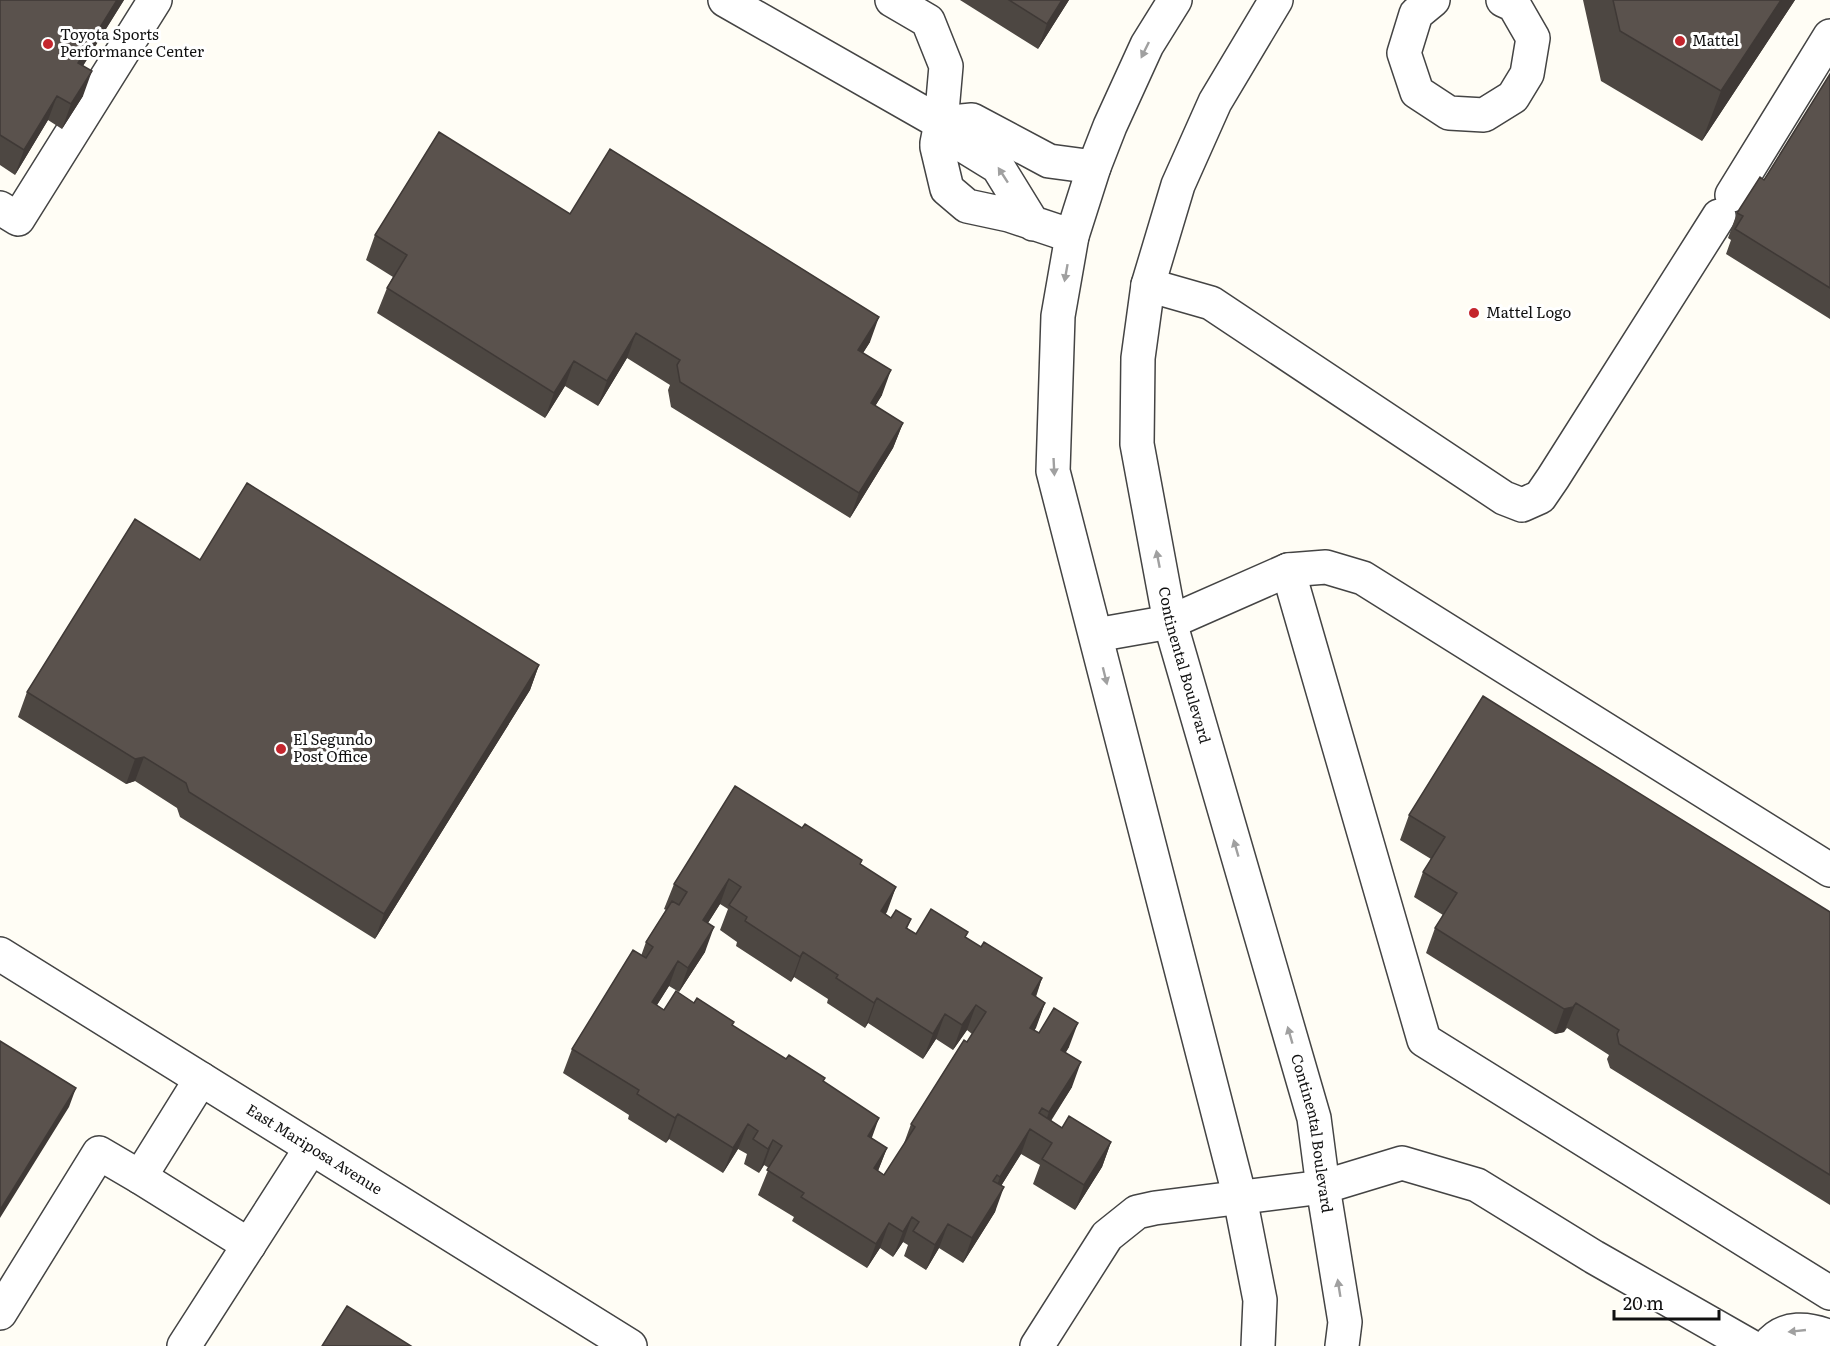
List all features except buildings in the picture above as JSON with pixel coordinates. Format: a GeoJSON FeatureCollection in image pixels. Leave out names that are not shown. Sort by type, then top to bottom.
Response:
{"type":"FeatureCollection","features":[{"type":"Feature","properties":{"kind":"street"},"geometry":{"type":"LineString","coordinates":[[0,208],[18,219],[155,0]]}},
{"type":"Feature","properties":{"kind":"street"},"geometry":{"type":"LineString","coordinates":[[725,0],[948,141],[1050,161],[1094,167]]}},
{"type":"Feature","properties":{"kind":"street"},"geometry":{"type":"LineString","coordinates":[[892,0],[928,21],[946,66],[947,189],[967,206],[1072,236]]}},
{"type":"Feature","properties":{"kind":"street"},"geometry":{"type":"LineString","coordinates":[[1175,0],[1147,45],[1110,126],[1072,236],[1058,316],[1053,471],[1240,1198],[1260,1300],[1258,1346]]}},
{"type":"Feature","properties":{"kind":"street","name":"Continental Boulevard"},"geometry":{"type":"LineString","coordinates":[[1276,0],[1215,102],[1178,185],[1148,285],[1138,358],[1137,444],[1170,622],[1314,1118],[1345,1322],[1342,1346]]}},
{"type":"Feature","properties":{"kind":"street"},"geometry":{"type":"LineString","coordinates":[[1414,5],[1404,53],[1417,92],[1449,112],[1484,115],[1513,97],[1527,74],[1533,38],[1514,5],[1503,0]]}},
{"type":"Feature","properties":{"kind":"street"},"geometry":{"type":"LineString","coordinates":[[1148,285],[1210,303],[1504,498],[1522,505],[1540,497],[1553,478],[1830,36]]}},
{"type":"Feature","properties":{"kind":"street"},"geometry":{"type":"LineString","coordinates":[[948,141],[959,142],[998,166],[1021,220]]}},
{"type":"Feature","properties":{"kind":"street"},"geometry":{"type":"LineString","coordinates":[[1096,634],[1170,622],[1288,570],[1326,567],[1363,578],[1830,870]]}},
{"type":"Feature","properties":{"kind":"street"},"geometry":{"type":"LineString","coordinates":[[1288,570],[1424,1040],[1830,1293]]}},
{"type":"Feature","properties":{"kind":"street","name":"East Mariposa Avenue"},"geometry":{"type":"LineString","coordinates":[[0,954],[630,1346]]}},
{"type":"Feature","properties":{"kind":"street"},"geometry":{"type":"LineString","coordinates":[[140,1177],[201,1079]]}},
{"type":"Feature","properties":{"kind":"street"},"geometry":{"type":"LineString","coordinates":[[184,1346],[311,1148]]}},
{"type":"Feature","properties":{"kind":"street"},"geometry":{"type":"LineString","coordinates":[[0,1313],[99,1153],[249,1245]]}},
{"type":"Feature","properties":{"kind":"street"},"geometry":{"type":"LineString","coordinates":[[1037,1346],[1107,1236],[1137,1212],[1323,1188],[1402,1163],[1477,1185],[1594,1257],[1750,1346]]}},
{"type":"Feature","properties":{"kind":"street"},"geometry":{"type":"LineString","coordinates":[[1768,1346],[1786,1332],[1802,1329],[1817,1331],[1830,1338]]}},
{"type":"Feature","properties":{"kind":"place","name":"Mattel"},"geometry":{"type":"Point","coordinates":[1680,41]}},
{"type":"Feature","properties":{"kind":"place","name":"Toyota Sports Performance Center"},"geometry":{"type":"Point","coordinates":[48,44]}},
{"type":"Feature","properties":{"kind":"place","name":"Mattel Logo"},"geometry":{"type":"Point","coordinates":[1474,313]}},
{"type":"Feature","properties":{"kind":"place","name":"El Segundo Post Office"},"geometry":{"type":"Point","coordinates":[281,749]}}]}
